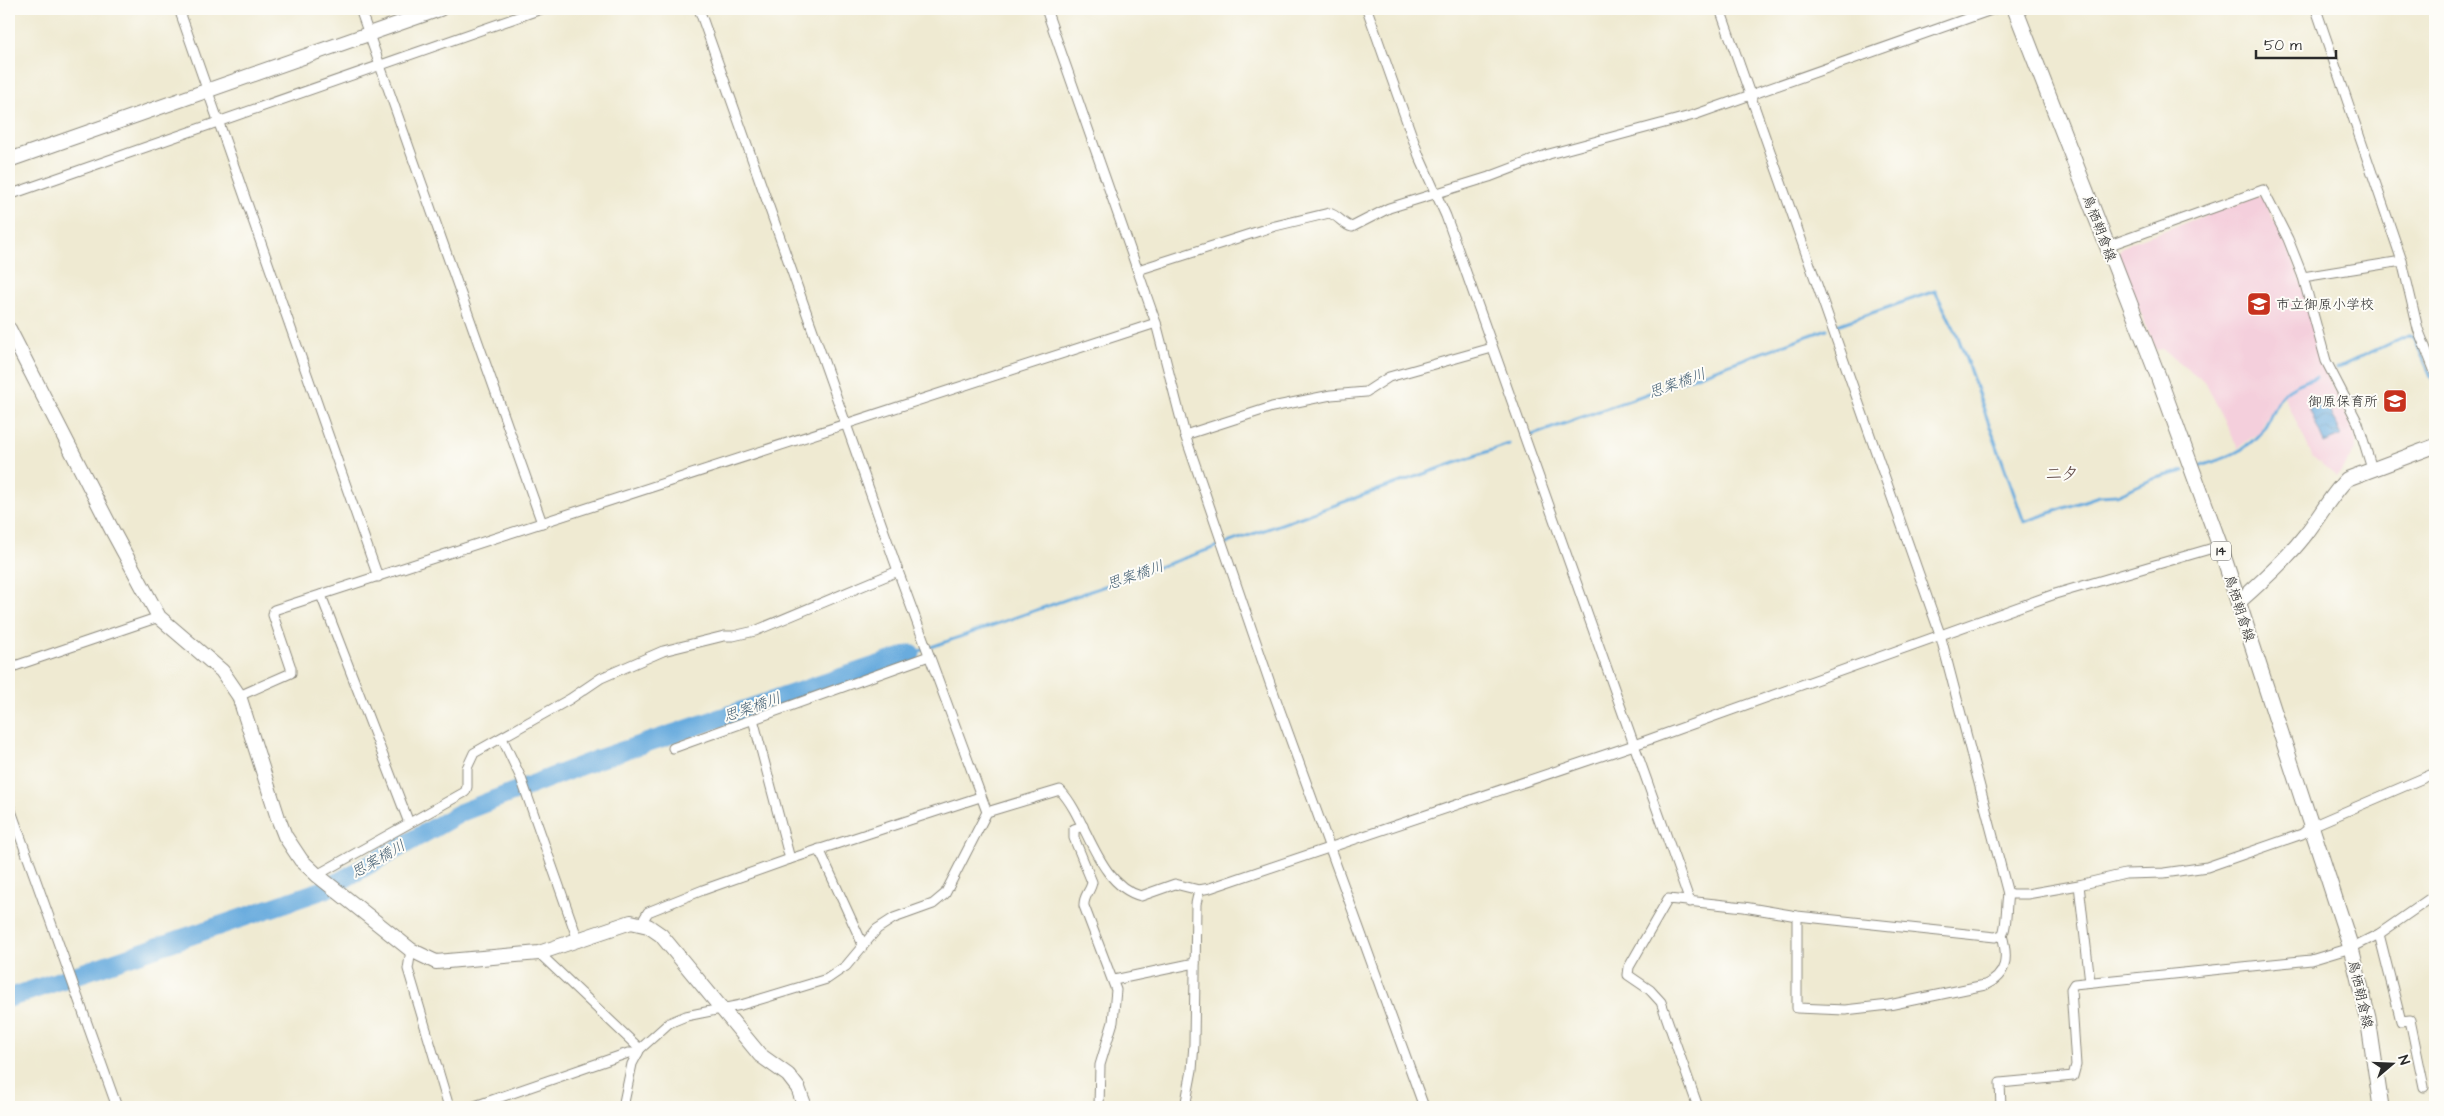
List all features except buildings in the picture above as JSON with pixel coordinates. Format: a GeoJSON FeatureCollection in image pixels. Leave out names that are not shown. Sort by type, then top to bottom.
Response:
{"type":"FeatureCollection","features":[{"type":"Feature","properties":{"kind":"main road","name":"鳥栖朝倉線"},"geometry":{"type":"LineString","coordinates":[[2015,9],[2158,376],[2220,546],[2351,948],[2368,1018],[2381,1107]]}},
{"type":"Feature","properties":{"kind":"street"},"geometry":{"type":"LineString","coordinates":[[179,9],[378,577]]}},
{"type":"Feature","properties":{"kind":"street"},"geometry":{"type":"LineString","coordinates":[[360,9],[542,523]]}},
{"type":"Feature","properties":{"kind":"street"},"geometry":{"type":"LineString","coordinates":[[9,160],[440,9]]}},
{"type":"Feature","properties":{"kind":"street"},"geometry":{"type":"LineString","coordinates":[[9,196],[541,9]]}},
{"type":"Feature","properties":{"kind":"street"},"geometry":{"type":"LineString","coordinates":[[699,9],[923,642],[986,812]]}},
{"type":"Feature","properties":{"kind":"street"},"geometry":{"type":"LineString","coordinates":[[1046,9],[1156,323],[1185,435],[1270,683],[1331,846],[1424,1107]]}},
{"type":"Feature","properties":{"kind":"street"},"geometry":{"type":"LineString","coordinates":[[1366,9],[1419,156],[1437,195],[1690,902]]}},
{"type":"Feature","properties":{"kind":"street"},"geometry":{"type":"LineString","coordinates":[[1698,1107],[1661,1002],[1650,990],[1628,975],[1629,967],[1668,899],[1744,907],[1797,916],[1995,937],[2005,932],[2005,910],[2008,894],[1940,634],[1720,9]]}},
{"type":"Feature","properties":{"kind":"street"},"geometry":{"type":"LineString","coordinates":[[1138,270],[1275,226],[1328,213],[1335,214],[1348,226],[1352,227],[1389,208],[1437,195],[1549,154],[1668,123],[1751,96],[1994,9]]}},
{"type":"Feature","properties":{"kind":"street"},"geometry":{"type":"LineString","coordinates":[[2316,9],[2402,261],[2418,329],[2435,372]]}},
{"type":"Feature","properties":{"kind":"street"},"geometry":{"type":"LineString","coordinates":[[2107,246],[2263,190],[2288,239],[2303,277],[2326,361],[2358,423],[2372,469]]}},
{"type":"Feature","properties":{"kind":"street"},"geometry":{"type":"LineString","coordinates":[[2303,277],[2402,261]]}},
{"type":"Feature","properties":{"kind":"street"},"geometry":{"type":"LineString","coordinates":[[239,696],[291,673],[273,615],[274,610],[1156,323]]}},
{"type":"Feature","properties":{"kind":"street"},"geometry":{"type":"LineString","coordinates":[[9,329],[159,617],[222,671],[239,696],[285,836],[301,860],[339,895],[411,950],[436,962],[540,953],[631,922],[648,926],[661,935],[760,1055],[788,1075],[798,1088],[805,1107]]}},
{"type":"Feature","properties":{"kind":"street"},"geometry":{"type":"LineString","coordinates":[[1185,435],[1272,407],[1331,395],[1366,392],[1389,377],[1492,348]]}},
{"type":"Feature","properties":{"kind":"street"},"geometry":{"type":"LineString","coordinates":[[2238,603],[2280,564],[2305,536],[2339,487],[2347,479],[2435,446]]}},
{"type":"Feature","properties":{"kind":"street"},"geometry":{"type":"LineString","coordinates":[[623,1107],[632,1064],[639,1051],[669,1023],[686,1016],[741,1005],[826,979],[846,966],[877,929],[894,918],[932,904],[945,894],[986,812],[1060,790],[1069,804],[1078,812],[1096,855],[1114,878],[1135,895],[1146,895],[1175,884],[1198,890],[1634,745],[2055,594],[2220,546]]}},
{"type":"Feature","properties":{"kind":"street"},"geometry":{"type":"LineString","coordinates":[[317,875],[408,822],[465,792],[467,787],[467,768],[474,753],[570,699],[601,678],[663,651],[724,636],[755,631],[898,571]]}},
{"type":"Feature","properties":{"kind":"street"},"geometry":{"type":"LineString","coordinates":[[321,595],[408,822]]}},
{"type":"Feature","properties":{"kind":"street"},"geometry":{"type":"LineString","coordinates":[[9,668],[159,617]]}},
{"type":"Feature","properties":{"kind":"street"},"geometry":{"type":"LineString","coordinates":[[673,748],[928,655]]}},
{"type":"Feature","properties":{"kind":"street"},"geometry":{"type":"LineString","coordinates":[[753,719],[790,859]]}},
{"type":"Feature","properties":{"kind":"street"},"geometry":{"type":"LineString","coordinates":[[502,738],[528,796],[578,940]]}},
{"type":"Feature","properties":{"kind":"street"},"geometry":{"type":"LineString","coordinates":[[2008,894],[2027,894],[2126,874],[2164,873],[2207,867],[2302,834],[2312,826],[2435,773]]}},
{"type":"Feature","properties":{"kind":"street"},"geometry":{"type":"LineString","coordinates":[[641,924],[648,912],[663,905],[819,849],[980,797]]}},
{"type":"Feature","properties":{"kind":"street"},"geometry":{"type":"LineString","coordinates":[[9,805],[117,1107]]}},
{"type":"Feature","properties":{"kind":"street"},"geometry":{"type":"LineString","coordinates":[[1083,826],[1074,829],[1074,838],[1092,882],[1091,888],[1084,900],[1084,906],[1097,943],[1114,980],[1116,990],[1113,1022],[1100,1065],[1099,1107]]}},
{"type":"Feature","properties":{"kind":"street"},"geometry":{"type":"LineString","coordinates":[[819,849],[863,945]]}},
{"type":"Feature","properties":{"kind":"street"},"geometry":{"type":"LineString","coordinates":[[2079,885],[2090,982]]}},
{"type":"Feature","properties":{"kind":"street"},"geometry":{"type":"LineString","coordinates":[[1184,1107],[1192,1070],[1194,963],[1198,890]]}},
{"type":"Feature","properties":{"kind":"street"},"geometry":{"type":"LineString","coordinates":[[2001,1107],[2000,1083],[2073,1076],[2076,1066],[2070,989],[2074,984],[2311,960],[2351,948],[2378,934],[2435,895]]}},
{"type":"Feature","properties":{"kind":"street"},"geometry":{"type":"LineString","coordinates":[[1797,916],[1797,1008],[1846,1010],[1889,1005],[1994,981],[2001,974],[2006,962],[2006,950],[2002,935]]}},
{"type":"Feature","properties":{"kind":"street"},"geometry":{"type":"LineString","coordinates":[[2378,934],[2401,1021],[2410,1020],[2424,1087]]}},
{"type":"Feature","properties":{"kind":"street"},"geometry":{"type":"LineString","coordinates":[[411,950],[408,969],[449,1107]]}},
{"type":"Feature","properties":{"kind":"street"},"geometry":{"type":"LineString","coordinates":[[540,953],[639,1051]]}},
{"type":"Feature","properties":{"kind":"street"},"geometry":{"type":"LineString","coordinates":[[1114,980],[1194,963]]}},
{"type":"Feature","properties":{"kind":"street"},"geometry":{"type":"LineString","coordinates":[[472,1107],[628,1053],[639,1051]]}},
{"type":"Feature","properties":{"kind":"shaded area"},"geometry":{"type":"Polygon","coordinates":[[[2261,195],[2289,250],[2301,281],[2324,369],[2355,434],[2355,450],[2337,477],[2313,457],[2282,392],[2259,432],[2238,448],[2206,383],[2162,349],[2156,350],[2117,255],[2122,247],[2132,242],[2261,195]]]}},
{"type":"Feature","properties":{"kind":"water"},"geometry":{"type":"Polygon","coordinates":[[[2325,401],[2341,436],[2324,443],[2309,408],[2325,401]]]}},
{"type":"Feature","properties":{"kind":"waterway"},"geometry":{"type":"LineString","coordinates":[[1837,325],[1935,291],[1957,334],[2024,522],[2099,496],[2117,495],[2153,479],[2184,471]]}},
{"type":"Feature","properties":{"kind":"waterway","name":"思案橋川"},"geometry":{"type":"LineString","coordinates":[[1527,437],[1827,329]]}},
{"type":"Feature","properties":{"kind":"waterway"},"geometry":{"type":"LineString","coordinates":[[2337,368],[2401,338],[2410,337],[2414,338],[2435,385]]}},
{"type":"Feature","properties":{"kind":"waterway"},"geometry":{"type":"LineString","coordinates":[[2198,467],[2224,458],[2248,445],[2264,428],[2283,394],[2296,385],[2316,377]]}},
{"type":"Feature","properties":{"kind":"waterway","name":"思案橋川"},"geometry":{"type":"LineString","coordinates":[[911,654],[1509,444]]}},
{"type":"Feature","properties":{"kind":"waterway","name":"思案橋川"},"geometry":{"type":"LineString","coordinates":[[9,998],[326,889],[462,812],[598,759],[911,654]]}},
{"type":"Feature","properties":{"kind":"place","name":"市立御原小学校"},"geometry":{"type":"Point","coordinates":[2259,304]}},
{"type":"Feature","properties":{"kind":"place","name":"御原保育所"},"geometry":{"type":"Point","coordinates":[2395,401]}},
{"type":"Feature","properties":{"kind":"district","name":"二夕"},"geometry":{"type":"Point","coordinates":[2062,473]}}]}
